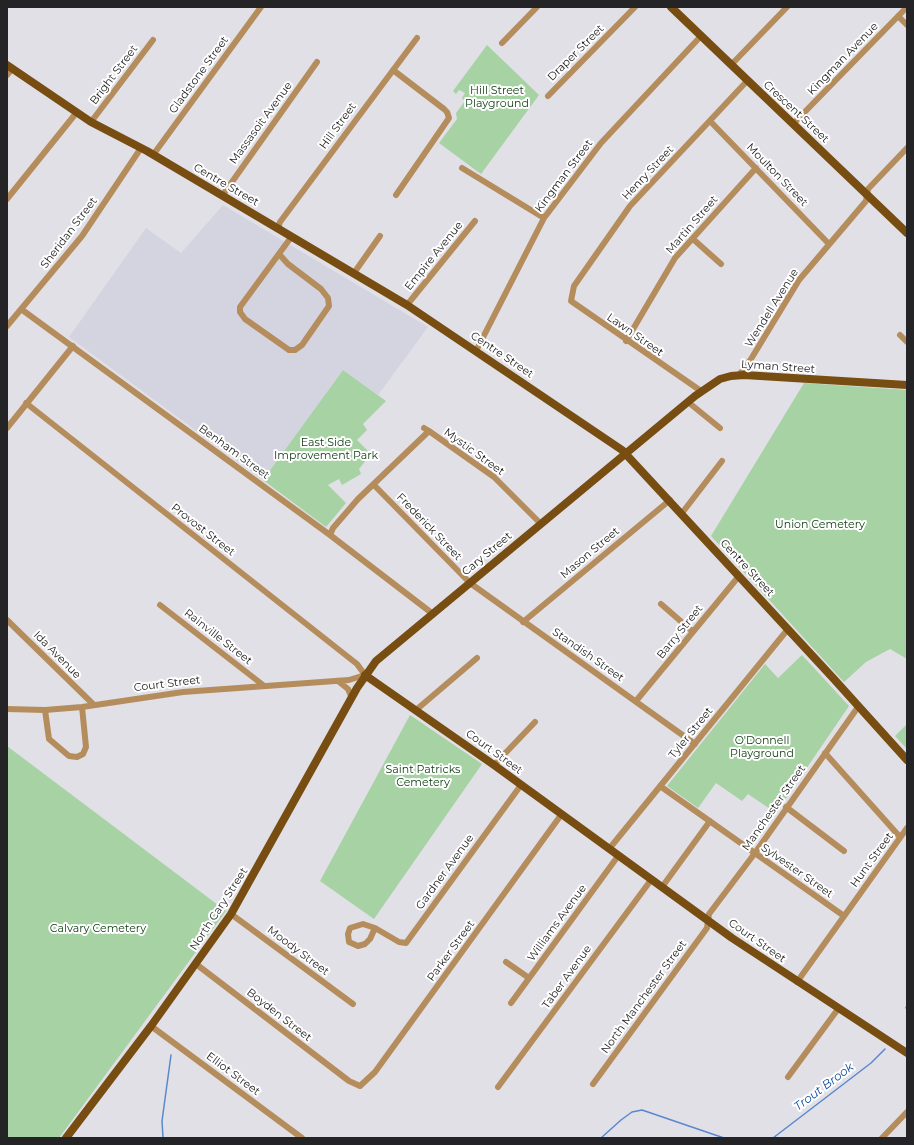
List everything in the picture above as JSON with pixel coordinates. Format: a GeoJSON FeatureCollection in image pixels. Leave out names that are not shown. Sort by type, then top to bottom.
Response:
{"type":"FeatureCollection","features":[{"type":"Feature","properties":{"kind":"main road","name":"Crescent Street"},"geometry":{"type":"LineString","coordinates":[[674,8],[730,65],[907,233]]}},
{"type":"Feature","properties":{"kind":"main road","name":"Centre Street"},"geometry":{"type":"LineString","coordinates":[[9,70],[37,82],[92,122],[141,148],[408,304],[626,454],[682,513],[907,760]]}},
{"type":"Feature","properties":{"kind":"main road","name":"Lyman Street"},"geometry":{"type":"LineString","coordinates":[[626,454],[688,402],[720,379],[739,375],[907,385]]}},
{"type":"Feature","properties":{"kind":"main road","name":"Cary Street"},"geometry":{"type":"LineString","coordinates":[[365,675],[376,661],[626,454]]}},
{"type":"Feature","properties":{"kind":"main road","name":"North Cary Street"},"geometry":{"type":"LineString","coordinates":[[66,1138],[151,1026],[231,914],[365,675]]}},
{"type":"Feature","properties":{"kind":"main road","name":"Court Street"},"geometry":{"type":"LineString","coordinates":[[365,675],[494,765],[651,880],[797,982],[838,1009],[906,1050]]}},
{"type":"Feature","properties":{"kind":"street","name":"Gladstone Street"},"geometry":{"type":"LineString","coordinates":[[153,155],[261,7]]}},
{"type":"Feature","properties":{"kind":"street"},"geometry":{"type":"LineString","coordinates":[[502,43],[537,7]]}},
{"type":"Feature","properties":{"kind":"street","name":"Draper Street"},"geometry":{"type":"LineString","coordinates":[[548,96],[635,7]]}},
{"type":"Feature","properties":{"kind":"street"},"geometry":{"type":"LineString","coordinates":[[730,65],[787,7]]}},
{"type":"Feature","properties":{"kind":"street","name":"Kingman Avenue"},"geometry":{"type":"LineString","coordinates":[[793,124],[907,7]]}},
{"type":"Feature","properties":{"kind":"street"},"geometry":{"type":"LineString","coordinates":[[898,16],[907,25]]}},
{"type":"Feature","properties":{"kind":"street","name":"Kingman Street"},"geometry":{"type":"LineString","coordinates":[[476,351],[544,218],[601,143],[701,36]]}},
{"type":"Feature","properties":{"kind":"street","name":"Hill Street"},"geometry":{"type":"LineString","coordinates":[[278,228],[280,222],[417,38]]}},
{"type":"Feature","properties":{"kind":"street","name":"Bright Street"},"geometry":{"type":"LineString","coordinates":[[92,122],[153,40]]}},
{"type":"Feature","properties":{"kind":"street","name":"Massasoit Avenue"},"geometry":{"type":"LineString","coordinates":[[222,196],[317,62]]}},
{"type":"Feature","properties":{"kind":"street"},"geometry":{"type":"LineString","coordinates":[[393,70],[447,112],[449,118],[423,159],[396,195]]}},
{"type":"Feature","properties":{"kind":"street","name":"Henry Street"},"geometry":{"type":"LineString","coordinates":[[574,286],[630,206],[748,81]]}},
{"type":"Feature","properties":{"kind":"street"},"geometry":{"type":"LineString","coordinates":[[7,199],[77,112]]}},
{"type":"Feature","properties":{"kind":"street","name":"Moulton Street"},"geometry":{"type":"LineString","coordinates":[[710,121],[829,244]]}},
{"type":"Feature","properties":{"kind":"street","name":"Sheridan Street"},"geometry":{"type":"LineString","coordinates":[[7,326],[82,236],[141,148]]}},
{"type":"Feature","properties":{"kind":"street","name":"Wendell Avenue"},"geometry":{"type":"LineString","coordinates":[[739,375],[751,359],[799,280],[866,202],[868,189],[907,148]]}},
{"type":"Feature","properties":{"kind":"street"},"geometry":{"type":"LineString","coordinates":[[462,168],[544,218]]}},
{"type":"Feature","properties":{"kind":"street","name":"Martin Street"},"geometry":{"type":"LineString","coordinates":[[626,340],[676,258],[756,168]]}},
{"type":"Feature","properties":{"kind":"street","name":"Empire Avenue"},"geometry":{"type":"LineString","coordinates":[[408,304],[475,221]]}},
{"type":"Feature","properties":{"kind":"street"},"geometry":{"type":"LineString","coordinates":[[279,254],[288,264],[322,289],[328,298],[329,306],[302,345],[295,350],[289,350],[245,319],[240,312],[240,307],[292,236]]}},
{"type":"Feature","properties":{"kind":"street"},"geometry":{"type":"LineString","coordinates":[[354,273],[380,236]]}},
{"type":"Feature","properties":{"kind":"street"},"geometry":{"type":"LineString","coordinates":[[693,239],[720,264]]}},
{"type":"Feature","properties":{"kind":"street","name":"Lawn Street"},"geometry":{"type":"LineString","coordinates":[[574,286],[572,301],[701,392]]}},
{"type":"Feature","properties":{"kind":"street","name":"Benham Street"},"geometry":{"type":"LineString","coordinates":[[21,309],[330,535],[433,614]]}},
{"type":"Feature","properties":{"kind":"street"},"geometry":{"type":"LineString","coordinates":[[900,336],[907,342]]}},
{"type":"Feature","properties":{"kind":"street"},"geometry":{"type":"LineString","coordinates":[[7,428],[73,346]]}},
{"type":"Feature","properties":{"kind":"street"},"geometry":{"type":"LineString","coordinates":[[688,402],[720,428]]}},
{"type":"Feature","properties":{"kind":"street","name":"Provost Street"},"geometry":{"type":"LineString","coordinates":[[26,403],[356,664],[365,675]]}},
{"type":"Feature","properties":{"kind":"street","name":"Mystic Street"},"geometry":{"type":"LineString","coordinates":[[374,485],[426,429],[494,477],[541,524]]}},
{"type":"Feature","properties":{"kind":"street"},"geometry":{"type":"LineString","coordinates":[[682,513],[722,462]]}},
{"type":"Feature","properties":{"kind":"street"},"geometry":{"type":"LineString","coordinates":[[330,535],[333,528],[358,499],[374,485]]}},
{"type":"Feature","properties":{"kind":"street","name":"Frederick Street"},"geometry":{"type":"LineString","coordinates":[[374,485],[470,583]]}},
{"type":"Feature","properties":{"kind":"street","name":"Mason Street"},"geometry":{"type":"LineString","coordinates":[[523,622],[670,500]]}},
{"type":"Feature","properties":{"kind":"street","name":"Barry Street"},"geometry":{"type":"LineString","coordinates":[[636,701],[692,631],[739,576]]}},
{"type":"Feature","properties":{"kind":"street","name":"Standish Street"},"geometry":{"type":"LineString","coordinates":[[470,583],[694,744]]}},
{"type":"Feature","properties":{"kind":"street"},"geometry":{"type":"LineString","coordinates":[[661,604],[692,631]]}},
{"type":"Feature","properties":{"kind":"street","name":"Rainville Street"},"geometry":{"type":"LineString","coordinates":[[160,605],[263,685]]}},
{"type":"Feature","properties":{"kind":"street","name":"Ida Avenue"},"geometry":{"type":"LineString","coordinates":[[7,620],[94,705]]}},
{"type":"Feature","properties":{"kind":"street","name":"Tyler Street"},"geometry":{"type":"LineString","coordinates":[[609,849],[788,629]]}},
{"type":"Feature","properties":{"kind":"street"},"geometry":{"type":"LineString","coordinates":[[416,710],[476,658]]}},
{"type":"Feature","properties":{"kind":"street","name":"Court Street"},"geometry":{"type":"LineString","coordinates":[[7,709],[45,710],[82,708],[183,692],[263,685],[349,680],[365,675]]}},
{"type":"Feature","properties":{"kind":"street"},"geometry":{"type":"LineString","coordinates":[[338,681],[348,689],[352,698]]}},
{"type":"Feature","properties":{"kind":"street","name":"Manchester Street"},"geometry":{"type":"LineString","coordinates":[[708,920],[709,914],[755,853],[824,753],[858,707]]}},
{"type":"Feature","properties":{"kind":"street"},"geometry":{"type":"LineString","coordinates":[[45,710],[50,739],[69,756],[77,757],[83,754],[86,747],[82,708]]}},
{"type":"Feature","properties":{"kind":"street"},"geometry":{"type":"LineString","coordinates":[[494,765],[536,722]]}},
{"type":"Feature","properties":{"kind":"street"},"geometry":{"type":"LineString","coordinates":[[824,753],[900,837]]}},
{"type":"Feature","properties":{"kind":"street","name":"Gardner Avenue"},"geometry":{"type":"LineString","coordinates":[[375,928],[399,942],[406,943],[521,785]]}},
{"type":"Feature","properties":{"kind":"street","name":"Sylvester Street"},"geometry":{"type":"LineString","coordinates":[[660,786],[844,916]]}},
{"type":"Feature","properties":{"kind":"street"},"geometry":{"type":"LineString","coordinates":[[786,807],[844,851]]}},
{"type":"Feature","properties":{"kind":"street","name":"Parker Street"},"geometry":{"type":"LineString","coordinates":[[349,1081],[360,1086],[375,1072],[562,815]]}},
{"type":"Feature","properties":{"kind":"street"},"geometry":{"type":"LineString","coordinates":[[662,887],[710,821]]}},
{"type":"Feature","properties":{"kind":"street","name":"Hunt Street"},"geometry":{"type":"LineString","coordinates":[[797,982],[907,828]]}},
{"type":"Feature","properties":{"kind":"street","name":"Williams Avenue"},"geometry":{"type":"LineString","coordinates":[[511,1003],[618,856]]}},
{"type":"Feature","properties":{"kind":"street","name":"Taber Avenue"},"geometry":{"type":"LineString","coordinates":[[498,1087],[651,880]]}},
{"type":"Feature","properties":{"kind":"street","name":"Moody Street"},"geometry":{"type":"LineString","coordinates":[[231,914],[353,1004]]}},
{"type":"Feature","properties":{"kind":"street","name":"North Manchester Street"},"geometry":{"type":"LineString","coordinates":[[593,1084],[707,928],[708,920]]}},
{"type":"Feature","properties":{"kind":"street"},"geometry":{"type":"LineString","coordinates":[[363,924],[375,928],[370,939],[365,944],[358,946],[349,942],[348,934],[350,928],[363,924]]}},
{"type":"Feature","properties":{"kind":"street"},"geometry":{"type":"LineString","coordinates":[[506,962],[529,978]]}},
{"type":"Feature","properties":{"kind":"street","name":"Boyden Street"},"geometry":{"type":"LineString","coordinates":[[196,964],[349,1081]]}},
{"type":"Feature","properties":{"kind":"street"},"geometry":{"type":"LineString","coordinates":[[788,1077],[838,1009]]}},
{"type":"Feature","properties":{"kind":"street","name":"Elliot Street"},"geometry":{"type":"LineString","coordinates":[[151,1026],[302,1138]]}},
{"type":"Feature","properties":{"kind":"street"},"geometry":{"type":"LineString","coordinates":[[882,1138],[907,1112]]}},
{"type":"Feature","properties":{"kind":"shaded area"},"geometry":{"type":"Polygon","coordinates":[[[223,205],[428,327],[378,395],[343,370],[263,480],[69,337],[146,228],[181,253],[223,205]]]}},
{"type":"Feature","properties":{"kind":"green space","name":"Hill Street Playground"},"geometry":{"type":"Polygon","coordinates":[[[487,45],[539,95],[481,174],[439,143],[457,119],[456,113],[465,101],[462,98],[465,93],[459,90],[456,94],[453,91],[487,45]]]}},
{"type":"Feature","properties":{"kind":"green space","name":"East Side Improvement Park"},"geometry":{"type":"Polygon","coordinates":[[[343,370],[386,401],[363,424],[367,430],[357,440],[371,454],[359,469],[361,474],[342,485],[339,479],[328,485],[346,503],[326,527],[263,480],[343,370]]]}},
{"type":"Feature","properties":{"kind":"green space","name":"Union Cemetery"},"geometry":{"type":"Polygon","coordinates":[[[804,383],[907,390],[907,659],[890,649],[866,662],[844,682],[711,536],[804,383]]]}},
{"type":"Feature","properties":{"kind":"green space","name":"O'Donnell Playground"},"geometry":{"type":"Polygon","coordinates":[[[802,655],[849,706],[776,813],[748,794],[742,801],[716,783],[698,808],[667,786],[765,664],[778,678],[802,655]]]}},
{"type":"Feature","properties":{"kind":"green space","name":"Saint Patricks Cemetery"},"geometry":{"type":"Polygon","coordinates":[[[410,715],[482,764],[374,919],[320,881],[410,715]]]}},
{"type":"Feature","properties":{"kind":"green space"},"geometry":{"type":"Polygon","coordinates":[[[907,724],[907,749],[895,736],[907,724]]]}},
{"type":"Feature","properties":{"kind":"green space","name":"Calvary Cemetery"},"geometry":{"type":"Polygon","coordinates":[[[7,746],[226,911],[59,1138],[7,1138],[7,746]]]}},
{"type":"Feature","properties":{"kind":"waterway","name":"Trout Brook"},"geometry":{"type":"LineString","coordinates":[[773,1138],[871,1063],[885,1049]]}},
{"type":"Feature","properties":{"kind":"waterway"},"geometry":{"type":"LineString","coordinates":[[163,1138],[162,1121],[171,1055]]}},
{"type":"Feature","properties":{"kind":"waterway","name":"Trout Brook"},"geometry":{"type":"LineString","coordinates":[[601,1138],[632,1112],[642,1110],[724,1138]]}}]}
